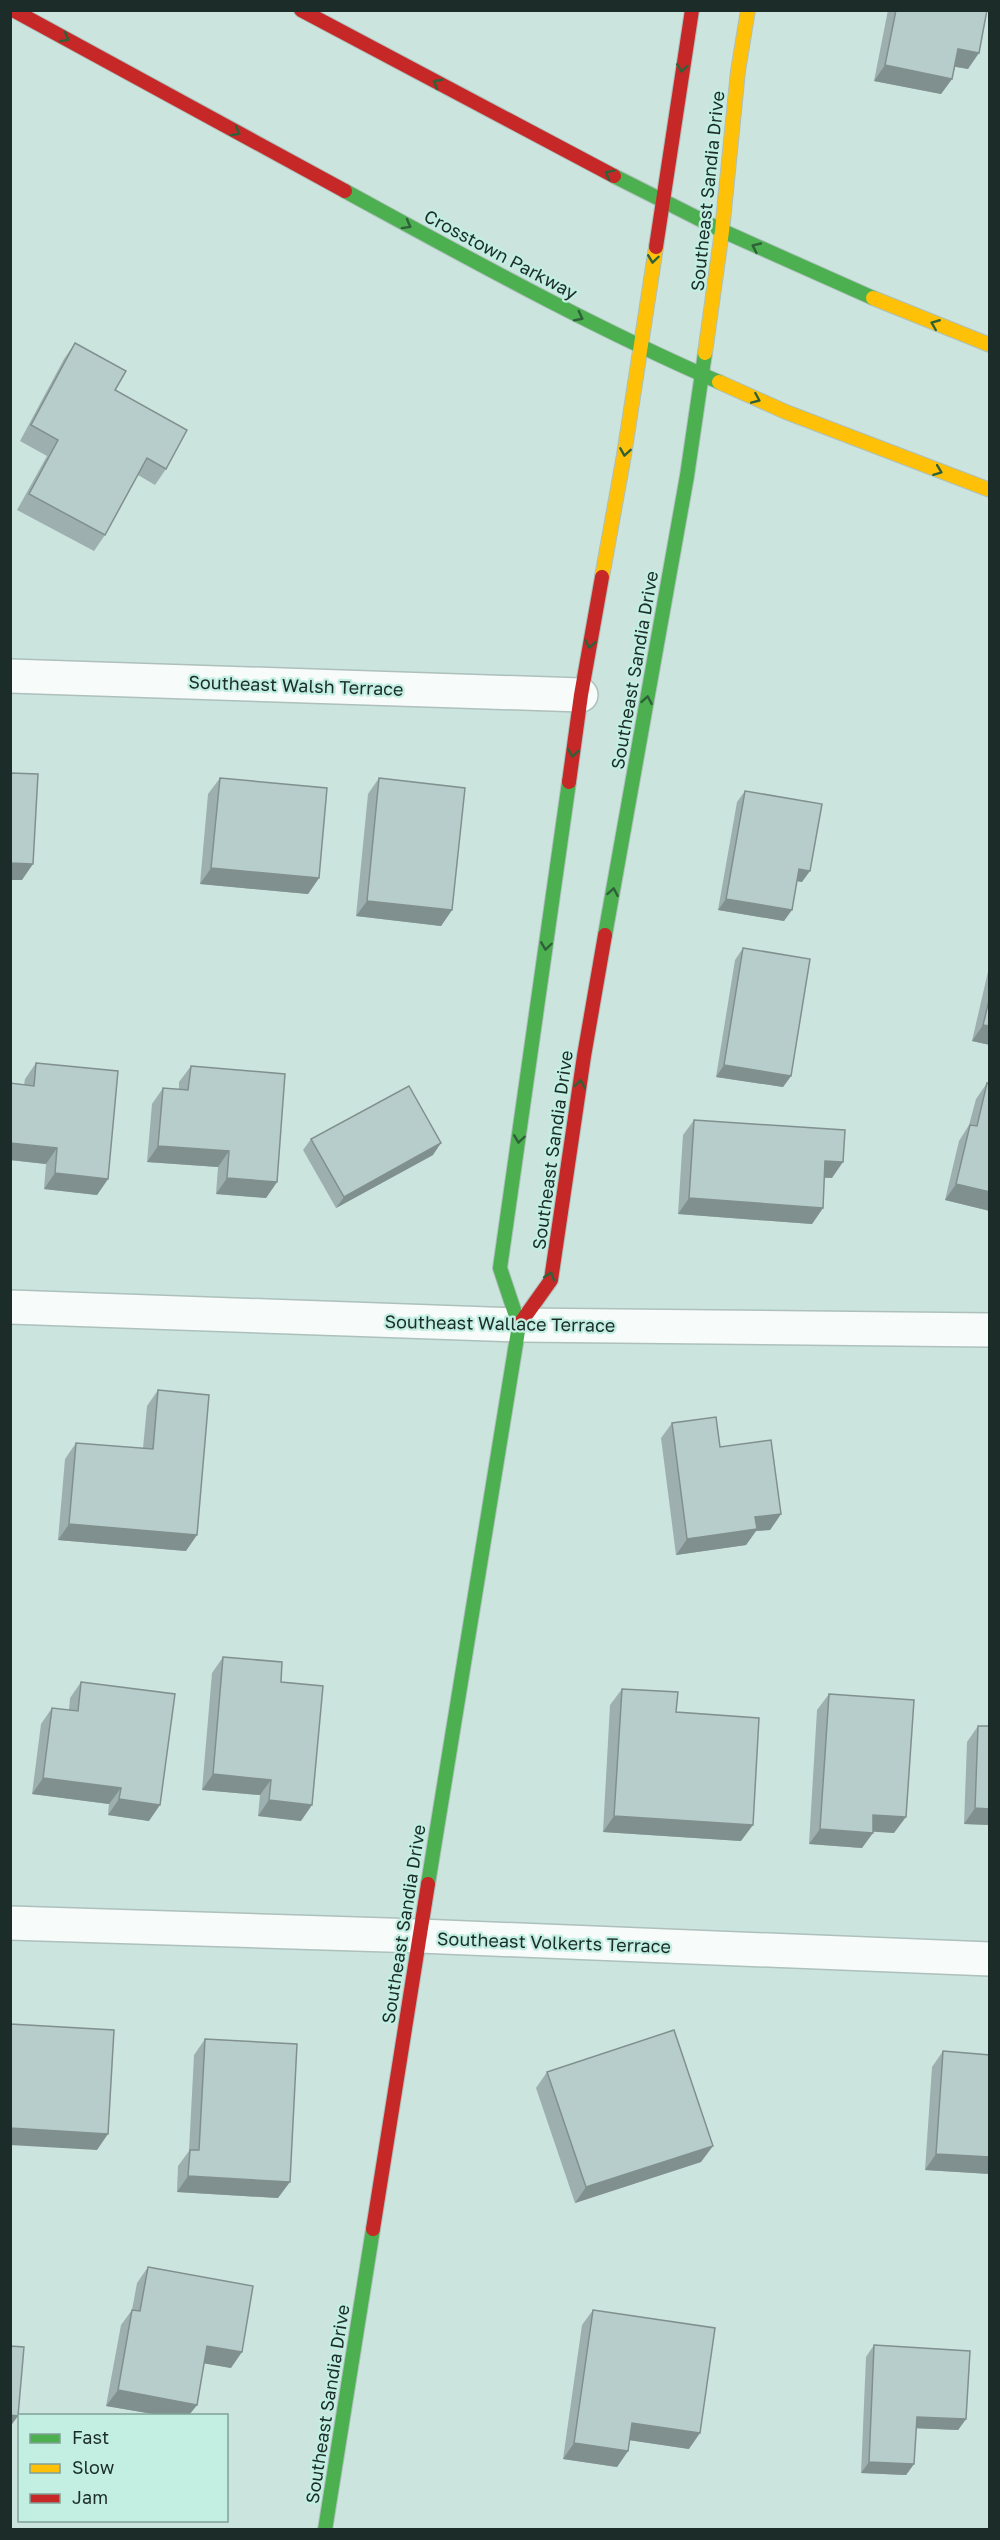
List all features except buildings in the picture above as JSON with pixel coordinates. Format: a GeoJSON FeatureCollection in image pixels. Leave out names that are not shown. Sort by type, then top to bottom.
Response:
{"type":"FeatureCollection","features":[{"type":"Feature","properties":{"kind":"street","name":"Crosstown Parkway"},"geometry":{"type":"LineString","coordinates":[[13,10],[521,286],[640,348],[797,417],[990,490]]}},
{"type":"Feature","properties":{"kind":"street"},"geometry":{"type":"LineString","coordinates":[[301,10],[576,158],[722,231],[830,281],[990,345]]}},
{"type":"Feature","properties":{"kind":"street","name":"Southeast Sandia Drive"},"geometry":{"type":"LineString","coordinates":[[519,1325],[500,1268],[581,695],[624,455],[692,10]]}},
{"type":"Feature","properties":{"kind":"street","name":"Southeast Sandia Drive"},"geometry":{"type":"LineString","coordinates":[[325,2529],[418,1936],[519,1325],[551,1280],[584,1056],[687,476],[722,231],[738,71],[748,10]]}},
{"type":"Feature","properties":{"kind":"street","name":"Southeast Walsh Terrace"},"geometry":{"type":"LineString","coordinates":[[10,676],[581,695]]}},
{"type":"Feature","properties":{"kind":"street","name":"Southeast Wallace Terrace"},"geometry":{"type":"LineString","coordinates":[[10,1307],[519,1325],[990,1330]]}},
{"type":"Feature","properties":{"kind":"street","name":"Southeast Volkerts Terrace"},"geometry":{"type":"LineString","coordinates":[[10,1923],[418,1936],[990,1959]]}},
{"type":"Feature","properties":{"kind":"traffic: fast"},"geometry":{"type":"LineString","coordinates":[[614,176],[725,232],[873,298]]}},
{"type":"Feature","properties":{"kind":"traffic: fast"},"geometry":{"type":"LineString","coordinates":[[345,191],[576,315],[719,382]]}},
{"type":"Feature","properties":{"kind":"traffic: fast"},"geometry":{"type":"LineString","coordinates":[[605,935],[687,476],[705,353]]}},
{"type":"Feature","properties":{"kind":"traffic: fast"},"geometry":{"type":"LineString","coordinates":[[519,1325],[500,1268],[569,782]]}},
{"type":"Feature","properties":{"kind":"traffic: fast"},"geometry":{"type":"LineString","coordinates":[[428,1884],[519,1325]]}},
{"type":"Feature","properties":{"kind":"traffic: fast"},"geometry":{"type":"LineString","coordinates":[[325,2530],[373,2229]]}},
{"type":"Feature","properties":{"kind":"traffic: slow"},"geometry":{"type":"LineString","coordinates":[[705,353],[722,231],[738,71],[748,10]]}},
{"type":"Feature","properties":{"kind":"traffic: slow"},"geometry":{"type":"LineString","coordinates":[[602,577],[624,455],[656,247]]}},
{"type":"Feature","properties":{"kind":"traffic: slow"},"geometry":{"type":"LineString","coordinates":[[873,298],[990,345]]}},
{"type":"Feature","properties":{"kind":"traffic: slow"},"geometry":{"type":"LineString","coordinates":[[719,382],[786,412],[990,490]]}},
{"type":"Feature","properties":{"kind":"traffic: jam"},"geometry":{"type":"LineString","coordinates":[[13,10],[345,191]]}},
{"type":"Feature","properties":{"kind":"traffic: jam"},"geometry":{"type":"LineString","coordinates":[[301,10],[614,176]]}},
{"type":"Feature","properties":{"kind":"traffic: jam"},"geometry":{"type":"LineString","coordinates":[[656,247],[692,10]]}},
{"type":"Feature","properties":{"kind":"traffic: jam"},"geometry":{"type":"LineString","coordinates":[[569,782],[581,695],[602,577]]}},
{"type":"Feature","properties":{"kind":"traffic: jam"},"geometry":{"type":"LineString","coordinates":[[519,1325],[551,1280],[584,1056],[605,935]]}},
{"type":"Feature","properties":{"kind":"traffic: jam"},"geometry":{"type":"LineString","coordinates":[[373,2229],[428,1884]]}}]}
